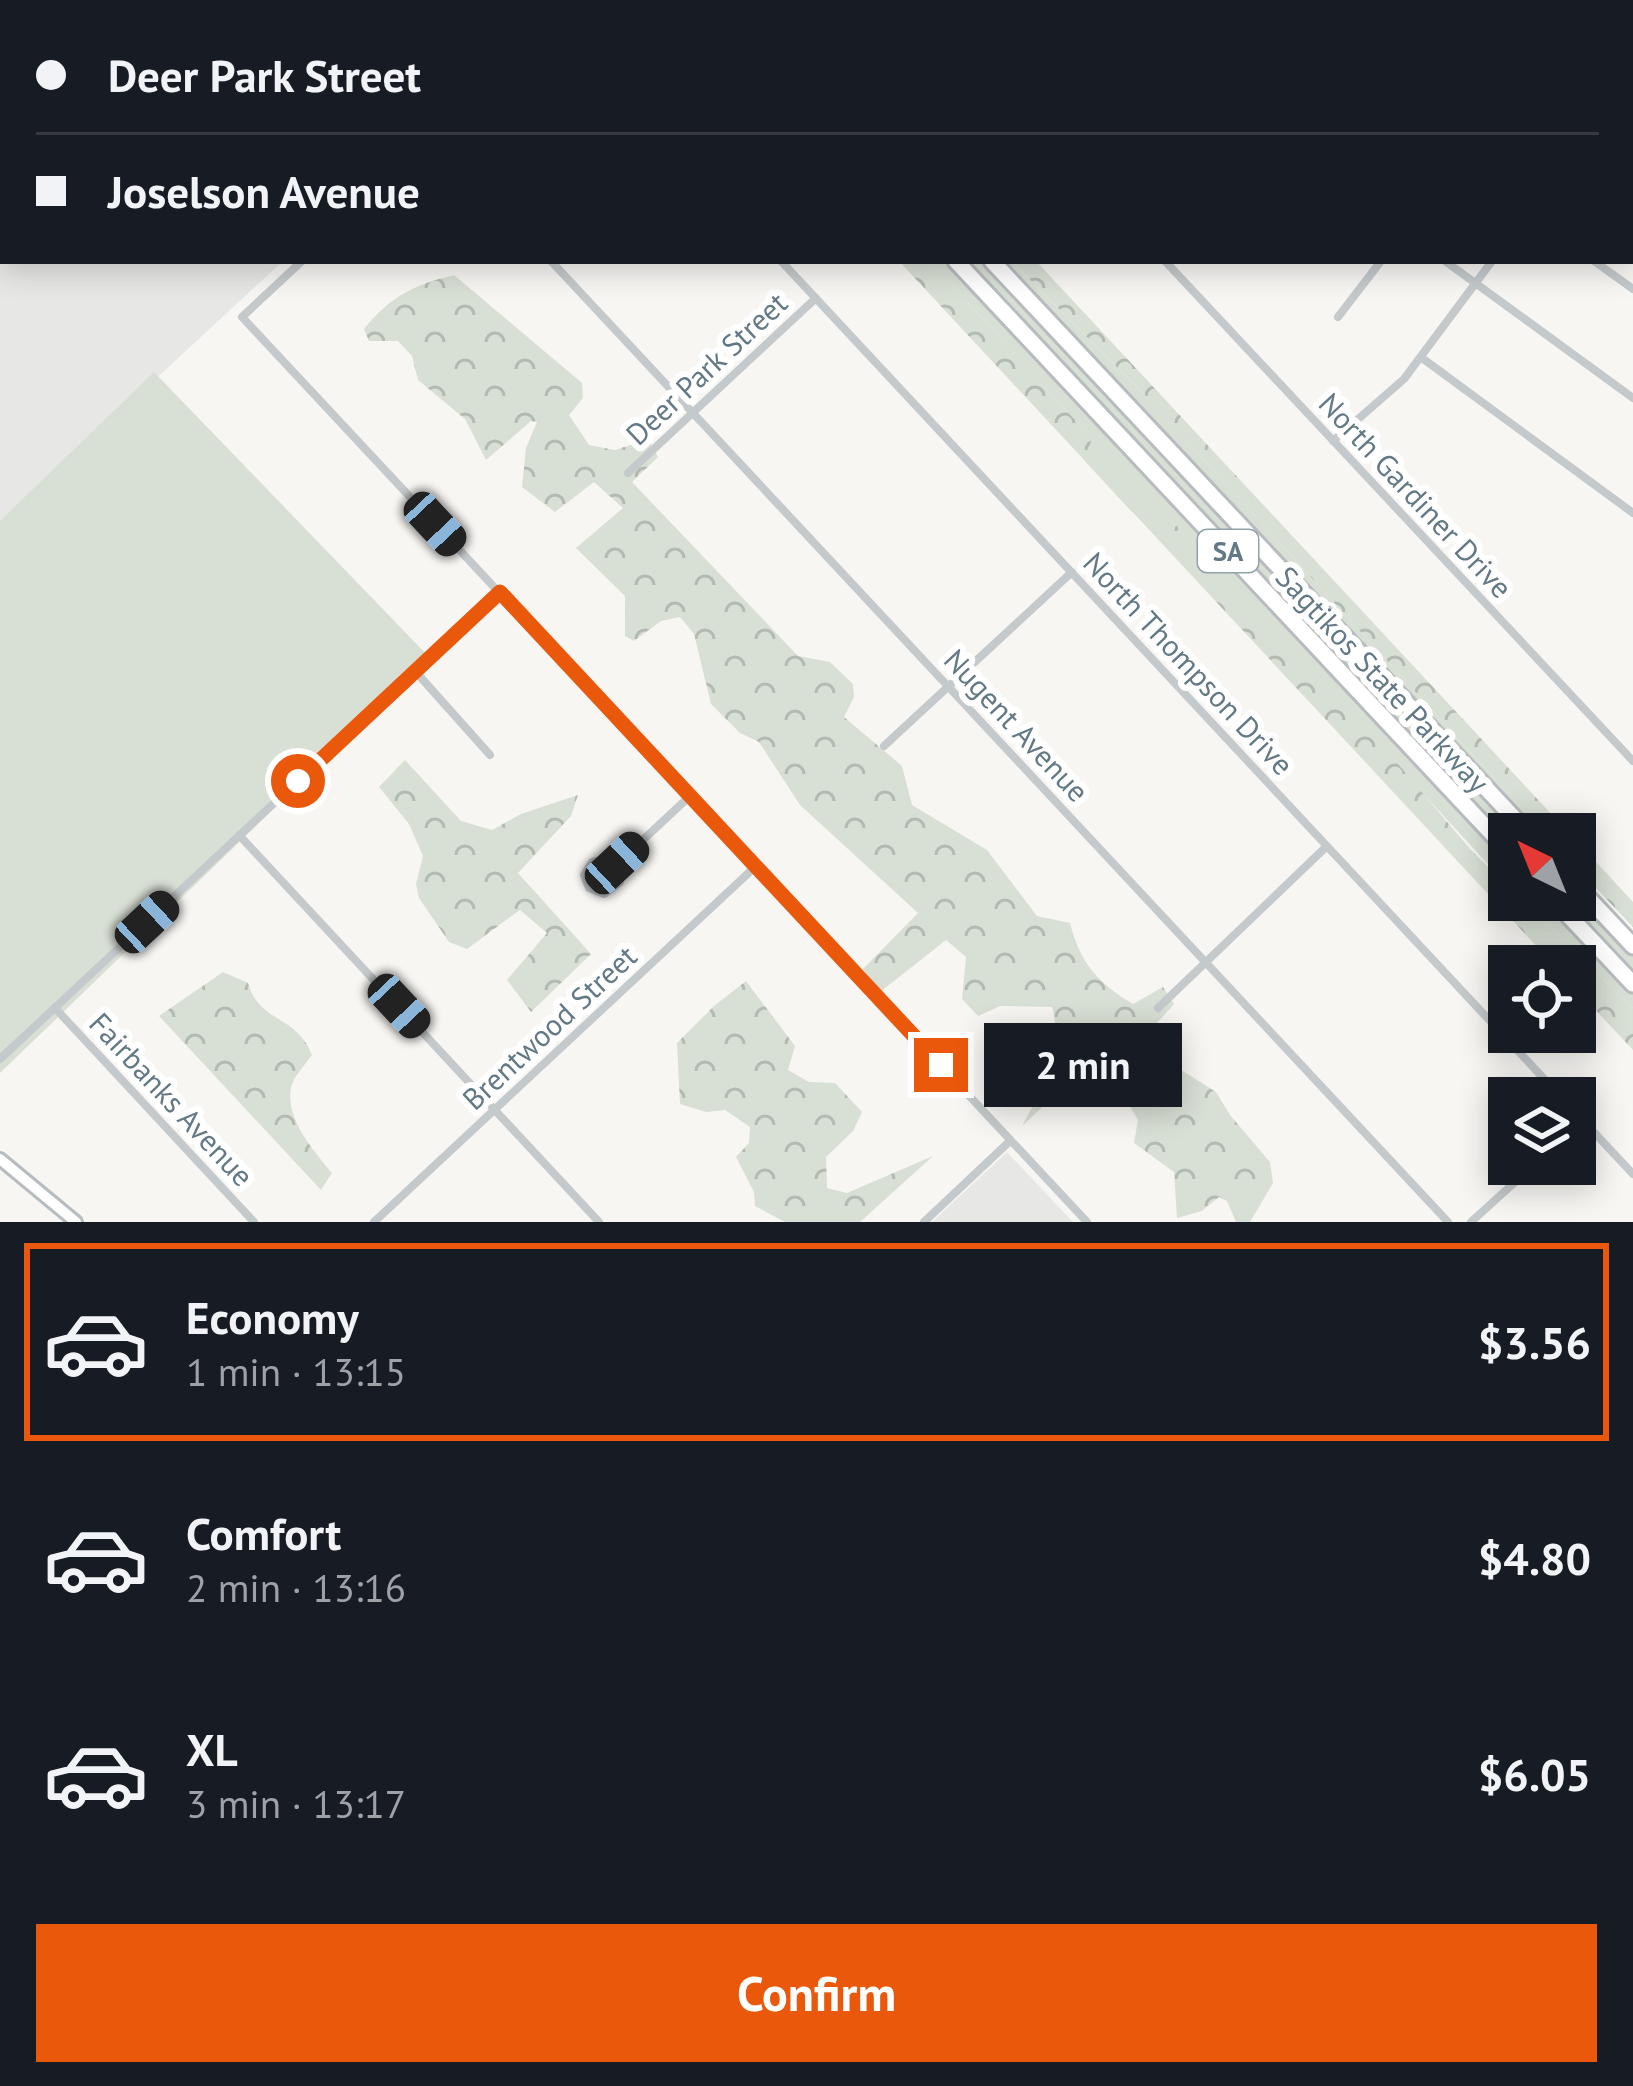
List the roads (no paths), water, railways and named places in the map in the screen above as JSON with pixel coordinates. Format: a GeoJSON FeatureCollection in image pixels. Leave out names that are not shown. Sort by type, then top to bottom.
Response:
{"type":"FeatureCollection","features":[{"type":"Feature","properties":{"kind":"highway","name":"Sagtikos State Parkway"},"geometry":{"type":"LineString","coordinates":[[959,264],[1488,830]]}},
{"type":"Feature","properties":{"kind":"highway","name":"Sagtikos State Parkway"},"geometry":{"type":"LineString","coordinates":[[995,264],[1509,813]]}},
{"type":"Feature","properties":{"kind":"highway"},"geometry":{"type":"LineString","coordinates":[[1596,906],[1633,946]]}},
{"type":"Feature","properties":{"kind":"highway"},"geometry":{"type":"LineString","coordinates":[[1573,921],[1633,983]]}},
{"type":"Feature","properties":{"kind":"street"},"geometry":{"type":"LineString","coordinates":[[299,264],[242,317],[1087,1222]]}},
{"type":"Feature","properties":{"kind":"street","name":"Nugent Avenue"},"geometry":{"type":"LineString","coordinates":[[554,264],[1448,1222]]}},
{"type":"Feature","properties":{"kind":"street","name":"North Thompson Drive"},"geometry":{"type":"LineString","coordinates":[[785,264],[1542,1077]]}},
{"type":"Feature","properties":{"kind":"street","name":"North Gardiner Drive"},"geometry":{"type":"LineString","coordinates":[[1168,264],[1633,761]]}},
{"type":"Feature","properties":{"kind":"street"},"geometry":{"type":"LineString","coordinates":[[1338,317],[1379,264]]}},
{"type":"Feature","properties":{"kind":"street"},"geometry":{"type":"LineString","coordinates":[[1449,264],[1633,398]]}},
{"type":"Feature","properties":{"kind":"street"},"geometry":{"type":"LineString","coordinates":[[1333,441],[1404,379],[1490,264]]}},
{"type":"Feature","properties":{"kind":"street"},"geometry":{"type":"LineString","coordinates":[[1598,264],[1633,289]]}},
{"type":"Feature","properties":{"kind":"street","name":"Deer Park Street"},"geometry":{"type":"LineString","coordinates":[[628,472],[816,298]]}},
{"type":"Feature","properties":{"kind":"street"},"geometry":{"type":"LineString","coordinates":[[1421,358],[1633,513]]}},
{"type":"Feature","properties":{"kind":"street"},"geometry":{"type":"LineString","coordinates":[[884,746],[1072,572]]}},
{"type":"Feature","properties":{"kind":"street"},"geometry":{"type":"LineString","coordinates":[[0,1059],[500,592]]}},
{"type":"Feature","properties":{"kind":"street"},"geometry":{"type":"LineString","coordinates":[[415,671],[490,755]]}},
{"type":"Feature","properties":{"kind":"street"},"geometry":{"type":"LineString","coordinates":[[617,863],[690,796]]}},
{"type":"Feature","properties":{"kind":"street"},"geometry":{"type":"LineString","coordinates":[[239,835],[599,1222]]}},
{"type":"Feature","properties":{"kind":"street"},"geometry":{"type":"LineString","coordinates":[[1158,1008],[1327,845]]}},
{"type":"Feature","properties":{"kind":"street"},"geometry":{"type":"LineString","coordinates":[[592,862],[617,863],[620,882],[615,889],[604,894],[589,888],[584,875],[592,862]]}},
{"type":"Feature","properties":{"kind":"street","name":"Brentwood Street"},"geometry":{"type":"LineString","coordinates":[[374,1222],[756,866]]}},
{"type":"Feature","properties":{"kind":"street","name":"Fairbanks Avenue"},"geometry":{"type":"LineString","coordinates":[[55,1008],[254,1222]]}},
{"type":"Feature","properties":{"kind":"street"},"geometry":{"type":"LineString","coordinates":[[924,1222],[1010,1140]]}},
{"type":"Feature","properties":{"kind":"street"},"geometry":{"type":"LineString","coordinates":[[1596,1140],[1633,1174]]}},
{"type":"Feature","properties":{"kind":"street"},"geometry":{"type":"LineString","coordinates":[[0,1159],[76,1222]]}},
{"type":"Feature","properties":{"kind":"street"},"geometry":{"type":"LineString","coordinates":[[1471,1222],[1512,1185]]}}]}
